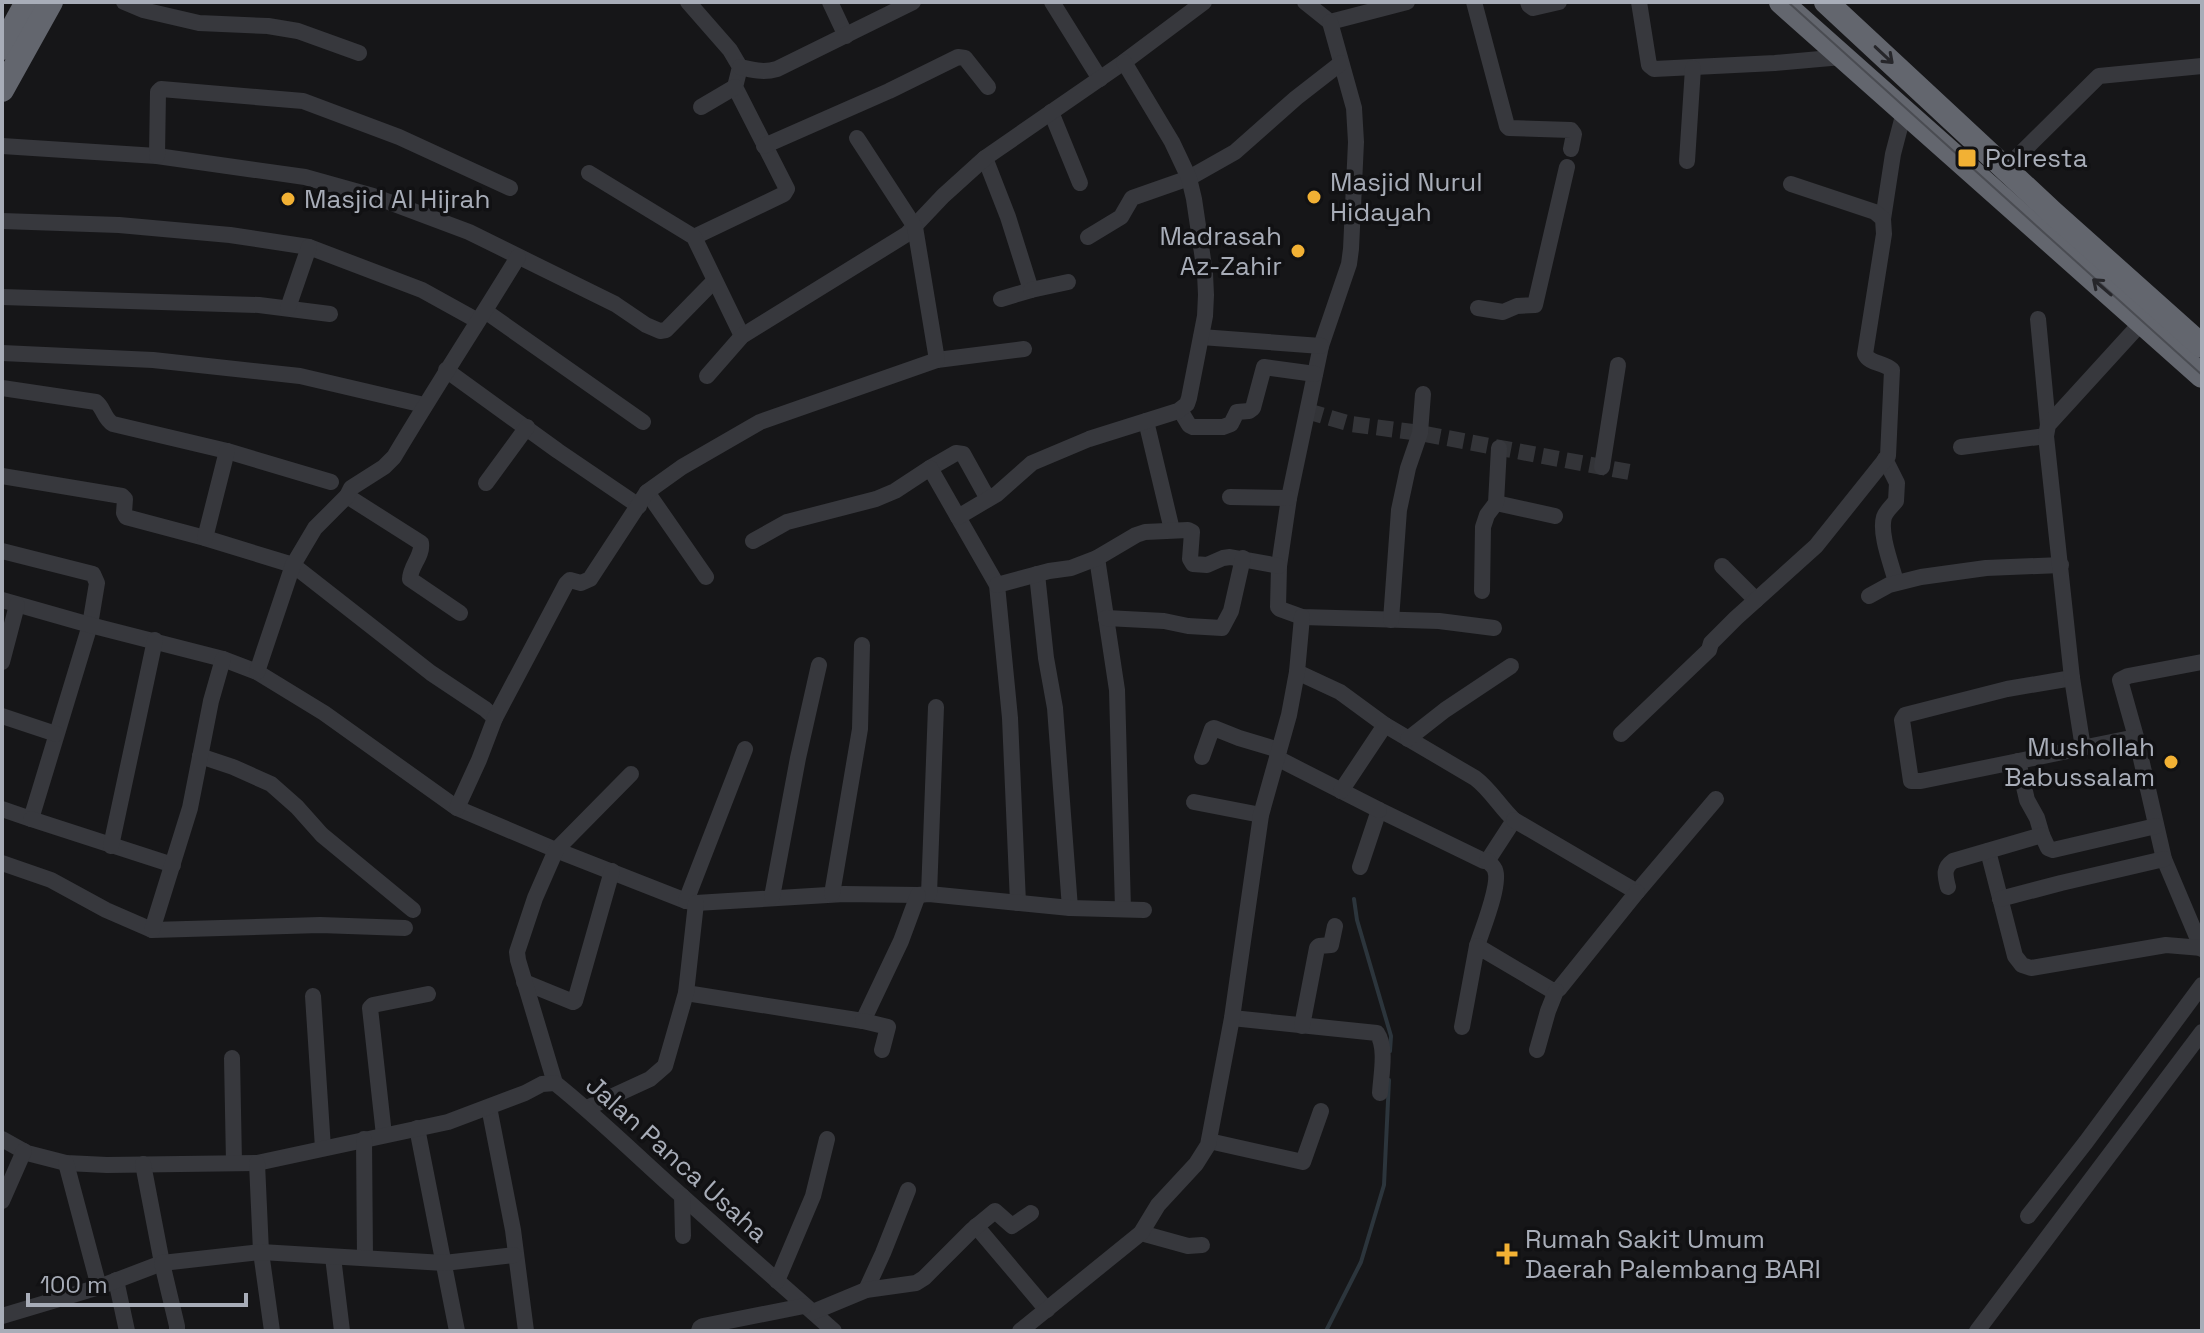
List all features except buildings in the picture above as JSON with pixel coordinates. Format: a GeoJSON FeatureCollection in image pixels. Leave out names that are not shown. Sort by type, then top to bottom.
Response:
{"type":"FeatureCollection","features":[{"type":"Feature","properties":{"kind":"highway"},"geometry":{"type":"LineString","coordinates":[[2,90],[12,34],[27,2]]}},
{"type":"Feature","properties":{"kind":"highway"},"geometry":{"type":"LineString","coordinates":[[12,34],[51,2]]}},
{"type":"Feature","properties":{"kind":"highway"},"geometry":{"type":"LineString","coordinates":[[1826,2],[2202,346]]}},
{"type":"Feature","properties":{"kind":"highway"},"geometry":{"type":"LineString","coordinates":[[1790,5],[1842,57],[2202,376]]}},
{"type":"Feature","properties":{"kind":"street"},"geometry":{"type":"LineString","coordinates":[[124,2],[143,10],[199,23],[288,29],[359,53]]}},
{"type":"Feature","properties":{"kind":"street"},"geometry":{"type":"LineString","coordinates":[[688,2],[730,50],[740,67],[757,72],[777,69],[913,2]]}},
{"type":"Feature","properties":{"kind":"street"},"geometry":{"type":"LineString","coordinates":[[830,2],[846,36]]}},
{"type":"Feature","properties":{"kind":"street"},"geometry":{"type":"LineString","coordinates":[[1052,2],[1100,79]]}},
{"type":"Feature","properties":{"kind":"street"},"geometry":{"type":"LineString","coordinates":[[707,376],[742,336],[907,234],[985,158],[1124,62],[1204,2]]}},
{"type":"Feature","properties":{"kind":"street"},"geometry":{"type":"LineString","coordinates":[[1305,2],[1330,22],[1354,108],[1356,142],[1349,264],[1321,346],[1289,498],[1279,566],[1278,607],[1302,617],[1439,621],[1494,628]]}},
{"type":"Feature","properties":{"kind":"street"},"geometry":{"type":"LineString","coordinates":[[1330,22],[1369,6],[1407,2]]}},
{"type":"Feature","properties":{"kind":"street"},"geometry":{"type":"LineString","coordinates":[[1474,2],[1507,126],[1571,130],[1574,134],[1571,149]]}},
{"type":"Feature","properties":{"kind":"street"},"geometry":{"type":"LineString","coordinates":[[1528,2],[1533,8],[1559,2]]}},
{"type":"Feature","properties":{"kind":"street"},"geometry":{"type":"LineString","coordinates":[[1639,2],[1651,68],[1693,68],[1842,57]]}},
{"type":"Feature","properties":{"kind":"street"},"geometry":{"type":"LineString","coordinates":[[764,146],[881,95],[958,57],[965,58],[988,87]]}},
{"type":"Feature","properties":{"kind":"street"},"geometry":{"type":"LineString","coordinates":[[958,517],[997,494],[1032,463],[1089,439],[1180,410],[1187,404],[1205,316],[1205,273],[1189,178],[1172,142],[1124,62]]}},
{"type":"Feature","properties":{"kind":"street"},"geometry":{"type":"LineString","coordinates":[[1088,237],[1121,217],[1132,198],[1189,178],[1235,152],[1341,63]]}},
{"type":"Feature","properties":{"kind":"street"},"geometry":{"type":"LineString","coordinates":[[2005,169],[2099,76],[2202,66]]}},
{"type":"Feature","properties":{"kind":"street"},"geometry":{"type":"LineString","coordinates":[[694,237],[787,192],[735,87],[740,67]]}},
{"type":"Feature","properties":{"kind":"street"},"geometry":{"type":"LineString","coordinates":[[1687,161],[1693,68]]}},
{"type":"Feature","properties":{"kind":"street"},"geometry":{"type":"LineString","coordinates":[[701,107],[735,87]]}},
{"type":"Feature","properties":{"kind":"street"},"geometry":{"type":"LineString","coordinates":[[157,156],[159,90],[290,99],[318,106],[399,137],[510,188]]}},
{"type":"Feature","properties":{"kind":"street"},"geometry":{"type":"LineString","coordinates":[[1051,112],[1080,183]]}},
{"type":"Feature","properties":{"kind":"street"},"geometry":{"type":"LineString","coordinates":[[1621,734],[1709,650],[1711,643],[1816,546],[1888,456],[1892,370],[1868,359],[1865,354],[1893,154],[1904,112]]}},
{"type":"Feature","properties":{"kind":"street"},"geometry":{"type":"LineString","coordinates":[[857,138],[915,227],[937,360]]}},
{"type":"Feature","properties":{"kind":"street"},"geometry":{"type":"LineString","coordinates":[[2,146],[157,156],[305,177],[373,196],[469,232],[615,304],[646,325],[662,331],[714,281]]}},
{"type":"Feature","properties":{"kind":"street"},"geometry":{"type":"LineString","coordinates":[[985,158],[1031,290]]}},
{"type":"Feature","properties":{"kind":"street"},"geometry":{"type":"LineString","coordinates":[[1478,308],[1503,312],[1517,306],[1535,305],[1567,167]]}},
{"type":"Feature","properties":{"kind":"street"},"geometry":{"type":"LineString","coordinates":[[589,173],[694,237],[742,336]]}},
{"type":"Feature","properties":{"kind":"street"},"geometry":{"type":"LineString","coordinates":[[1791,184],[1875,212],[1883,219]]}},
{"type":"Feature","properties":{"kind":"street"},"geometry":{"type":"LineString","coordinates":[[2,221],[119,225],[230,235],[309,247],[482,316],[643,422]]}},
{"type":"Feature","properties":{"kind":"street"},"geometry":{"type":"LineString","coordinates":[[288,308],[309,247]]}},
{"type":"Feature","properties":{"kind":"street"},"geometry":{"type":"LineString","coordinates":[[257,672],[293,565],[315,528],[351,488],[388,464],[518,257]]}},
{"type":"Feature","properties":{"kind":"street"},"geometry":{"type":"LineString","coordinates":[[1001,299],[1068,282]]}},
{"type":"Feature","properties":{"kind":"street"},"geometry":{"type":"LineString","coordinates":[[2,297],[288,308],[330,314]]}},
{"type":"Feature","properties":{"kind":"street"},"geometry":{"type":"LineString","coordinates":[[2038,319],[2072,678],[2083,748]]}},
{"type":"Feature","properties":{"kind":"street"},"geometry":{"type":"LineString","coordinates":[[1961,447],[2047,430],[2142,322]]}},
{"type":"Feature","properties":{"kind":"street"},"geometry":{"type":"LineString","coordinates":[[1201,337],[1321,346]]}},
{"type":"Feature","properties":{"kind":"street"},"geometry":{"type":"LineString","coordinates":[[457,808],[495,718],[566,584],[570,580],[581,583],[590,579],[643,499],[682,467],[760,422],[937,360],[1024,349]]}},
{"type":"Feature","properties":{"kind":"street"},"geometry":{"type":"LineString","coordinates":[[2,353],[153,360],[300,376],[424,405]]}},
{"type":"Feature","properties":{"kind":"street"},"geometry":{"type":"LineString","coordinates":[[1602,467],[1618,365]]}},
{"type":"Feature","properties":{"kind":"street"},"geometry":{"type":"LineString","coordinates":[[1180,410],[1193,427],[1223,427],[1231,424],[1237,412],[1253,408],[1264,367],[1315,374]]}},
{"type":"Feature","properties":{"kind":"street"},"geometry":{"type":"LineString","coordinates":[[446,370],[558,451],[643,499],[706,577]]}},
{"type":"Feature","properties":{"kind":"street"},"geometry":{"type":"LineString","coordinates":[[2,388],[96,402],[113,424],[227,451],[331,482]]}},
{"type":"Feature","properties":{"kind":"street"},"geometry":{"type":"LineString","coordinates":[[1391,620],[1399,510],[1420,433],[1423,394]]}},
{"type":"Feature","properties":{"kind":"street"},"geometry":{"type":"LineString","coordinates":[[1146,421],[1172,530]]}},
{"type":"Feature","properties":{"kind":"street"},"geometry":{"type":"LineString","coordinates":[[486,483],[527,427]]}},
{"type":"Feature","properties":{"kind":"street"},"geometry":{"type":"LineString","coordinates":[[1482,591],[1483,527],[1496,503],[1499,448]]}},
{"type":"Feature","properties":{"kind":"street"},"geometry":{"type":"LineString","coordinates":[[205,538],[227,451]]}},
{"type":"Feature","properties":{"kind":"street"},"geometry":{"type":"LineString","coordinates":[[753,541],[787,522],[876,499],[895,491],[956,453],[963,454],[988,499]]}},
{"type":"Feature","properties":{"kind":"street"},"geometry":{"type":"LineString","coordinates":[[1885,459],[1897,483],[1896,501],[1883,522],[1896,582]]}},
{"type":"Feature","properties":{"kind":"street"},"geometry":{"type":"LineString","coordinates":[[930,468],[997,585],[1010,718],[1018,903]]}},
{"type":"Feature","properties":{"kind":"street"},"geometry":{"type":"LineString","coordinates":[[2,476],[122,496],[126,517],[293,565],[431,673],[495,718]]}},
{"type":"Feature","properties":{"kind":"street"},"geometry":{"type":"LineString","coordinates":[[347,496],[421,543],[422,548],[410,579],[460,613]]}},
{"type":"Feature","properties":{"kind":"street"},"geometry":{"type":"LineString","coordinates":[[1230,497],[1289,498]]}},
{"type":"Feature","properties":{"kind":"street"},"geometry":{"type":"LineString","coordinates":[[1496,503],[1555,516]]}},
{"type":"Feature","properties":{"kind":"street"},"geometry":{"type":"LineString","coordinates":[[997,585],[1071,568],[1097,558],[1136,535],[1172,530],[1192,532],[1190,559],[1193,564],[1207,565],[1223,558],[1243,558],[1279,566]]}},
{"type":"Feature","properties":{"kind":"street"},"geometry":{"type":"LineString","coordinates":[[2,551],[93,574],[97,583],[90,625],[31,819]]}},
{"type":"Feature","properties":{"kind":"street"},"geometry":{"type":"LineString","coordinates":[[1097,558],[1117,690],[1123,909]]}},
{"type":"Feature","properties":{"kind":"street"},"geometry":{"type":"LineString","coordinates":[[1106,618],[1222,628],[1231,611],[1243,558]]}},
{"type":"Feature","properties":{"kind":"street"},"geometry":{"type":"LineString","coordinates":[[1869,596],[1896,582],[1986,568],[2061,565]]}},
{"type":"Feature","properties":{"kind":"street"},"geometry":{"type":"LineString","coordinates":[[1722,566],[1756,600]]}},
{"type":"Feature","properties":{"kind":"street"},"geometry":{"type":"LineString","coordinates":[[1037,574],[1055,708],[1070,908]]}},
{"type":"Feature","properties":{"kind":"street"},"geometry":{"type":"LineString","coordinates":[[2,662],[9,603],[223,659],[257,672],[324,713],[457,808],[691,902],[832,894],[924,895],[1070,908],[1144,910]]}},
{"type":"Feature","properties":{"kind":"street"},"geometry":{"type":"LineString","coordinates":[[1020,1331],[1141,1233],[1158,1205],[1196,1164],[1209,1141],[1232,1018],[1261,815],[1297,672],[1302,617]]}},
{"type":"Feature","properties":{"kind":"street"},"geometry":{"type":"LineString","coordinates":[[111,846],[155,640]]}},
{"type":"Feature","properties":{"kind":"street"},"geometry":{"type":"LineString","coordinates":[[832,894],[860,729],[862,645]]}},
{"type":"Feature","properties":{"kind":"street"},"geometry":{"type":"LineString","coordinates":[[152,930],[190,808],[211,701],[223,659]]}},
{"type":"Feature","properties":{"kind":"street"},"geometry":{"type":"LineString","coordinates":[[1988,851],[2015,956],[2022,965],[2031,968],[2166,945],[2202,948],[2164,859],[2120,680],[2202,662]]}},
{"type":"Feature","properties":{"kind":"street"},"geometry":{"type":"LineString","coordinates":[[772,897],[819,665]]}},
{"type":"Feature","properties":{"kind":"street"},"geometry":{"type":"LineString","coordinates":[[1408,739],[1511,666]]}},
{"type":"Feature","properties":{"kind":"street"},"geometry":{"type":"LineString","coordinates":[[1297,672],[1340,692],[1385,725],[1483,784],[1514,820],[1637,892]]}},
{"type":"Feature","properties":{"kind":"street"},"geometry":{"type":"LineString","coordinates":[[2072,678],[2007,689],[1905,715],[1902,720],[1910,779],[1913,782],[1921,781],[2136,737]]}},
{"type":"Feature","properties":{"kind":"street"},"geometry":{"type":"LineString","coordinates":[[863,1021],[924,895],[936,707]]}},
{"type":"Feature","properties":{"kind":"street"},"geometry":{"type":"LineString","coordinates":[[2,716],[56,734]]}},
{"type":"Feature","properties":{"kind":"street"},"geometry":{"type":"LineString","coordinates":[[1341,791],[1385,725]]}},
{"type":"Feature","properties":{"kind":"street"},"geometry":{"type":"LineString","coordinates":[[1202,757],[1214,728],[1278,754],[1341,791],[1482,861],[1487,860]]}},
{"type":"Feature","properties":{"kind":"street"},"geometry":{"type":"LineString","coordinates":[[587,1108],[650,1079],[665,1066],[686,993],[691,902],[745,749]]}},
{"type":"Feature","properties":{"kind":"street"},"geometry":{"type":"LineString","coordinates":[[200,756],[271,784],[322,835],[413,910]]}},
{"type":"Feature","properties":{"kind":"street"},"geometry":{"type":"LineString","coordinates":[[2018,761],[2027,800],[2048,848],[2053,850],[2156,826]]}},
{"type":"Feature","properties":{"kind":"street"},"geometry":{"type":"LineString","coordinates":[[555,1083],[517,952],[535,898],[556,850],[631,774]]}},
{"type":"Feature","properties":{"kind":"street"},"geometry":{"type":"LineString","coordinates":[[1537,1050],[1556,991],[1716,799]]}},
{"type":"Feature","properties":{"kind":"street"},"geometry":{"type":"LineString","coordinates":[[1194,802],[1261,815]]}},
{"type":"Feature","properties":{"kind":"street"},"geometry":{"type":"LineString","coordinates":[[2,809],[173,865]]}},
{"type":"Feature","properties":{"kind":"street"},"geometry":{"type":"LineString","coordinates":[[1360,867],[1379,810]]}},
{"type":"Feature","properties":{"kind":"street"},"geometry":{"type":"LineString","coordinates":[[1487,860],[1514,820]]}},
{"type":"Feature","properties":{"kind":"street"},"geometry":{"type":"LineString","coordinates":[[1948,887],[1944,871],[1953,861],[2042,835]]}},
{"type":"Feature","properties":{"kind":"street"},"geometry":{"type":"LineString","coordinates":[[2000,899],[2164,859]]}},
{"type":"Feature","properties":{"kind":"street"},"geometry":{"type":"LineString","coordinates":[[1462,1027],[1477,946],[1493,897],[1496,877],[1494,867],[1487,860]]}},
{"type":"Feature","properties":{"kind":"street"},"geometry":{"type":"LineString","coordinates":[[2,863],[51,880],[106,910],[152,930],[320,925],[405,928]]}},
{"type":"Feature","properties":{"kind":"street"},"geometry":{"type":"LineString","coordinates":[[524,982],[575,1001],[612,871]]}},
{"type":"Feature","properties":{"kind":"street"},"geometry":{"type":"LineString","coordinates":[[1302,1026],[1317,948],[1331,945],[1335,926]]}},
{"type":"Feature","properties":{"kind":"street"},"geometry":{"type":"LineString","coordinates":[[1477,946],[1556,991]]}},
{"type":"Feature","properties":{"kind":"street"},"geometry":{"type":"LineString","coordinates":[[2028,1216],[2202,985]]}},
{"type":"Feature","properties":{"kind":"street"},"geometry":{"type":"LineString","coordinates":[[686,993],[888,1027],[882,1050]]}},
{"type":"Feature","properties":{"kind":"street"},"geometry":{"type":"LineString","coordinates":[[384,1135],[370,1008],[428,994]]}},
{"type":"Feature","properties":{"kind":"street"},"geometry":{"type":"LineString","coordinates":[[313,996],[323,1148]]}},
{"type":"Feature","properties":{"kind":"street"},"geometry":{"type":"LineString","coordinates":[[1232,1018],[1370,1031],[1379,1035],[1382,1056],[1380,1093]]}},
{"type":"Feature","properties":{"kind":"street"},"geometry":{"type":"LineString","coordinates":[[1977,1331],[2202,1032]]}},
{"type":"Feature","properties":{"kind":"street"},"geometry":{"type":"LineString","coordinates":[[232,1058],[234,1163]]}},
{"type":"Feature","properties":{"kind":"street","name":"Jalan Panca Usaha"},"geometry":{"type":"LineString","coordinates":[[2,1139],[24,1151],[66,1163],[257,1163],[448,1122],[542,1084],[555,1083],[587,1108],[834,1331]]}},
{"type":"Feature","properties":{"kind":"street"},"geometry":{"type":"LineString","coordinates":[[489,1107],[513,1230],[526,1331]]}},
{"type":"Feature","properties":{"kind":"street"},"geometry":{"type":"LineString","coordinates":[[1209,1141],[1303,1162],[1321,1111]]}},
{"type":"Feature","properties":{"kind":"street"},"geometry":{"type":"LineString","coordinates":[[417,1128],[457,1331]]}},
{"type":"Feature","properties":{"kind":"street"},"geometry":{"type":"LineString","coordinates":[[364,1139],[365,1258]]}},
{"type":"Feature","properties":{"kind":"street"},"geometry":{"type":"LineString","coordinates":[[777,1281],[813,1196],[827,1139]]}},
{"type":"Feature","properties":{"kind":"street"},"geometry":{"type":"LineString","coordinates":[[2,1201],[24,1151]]}},
{"type":"Feature","properties":{"kind":"street"},"geometry":{"type":"LineString","coordinates":[[66,1163],[99,1287]]}},
{"type":"Feature","properties":{"kind":"street"},"geometry":{"type":"LineString","coordinates":[[257,1163],[261,1252],[272,1331]]}},
{"type":"Feature","properties":{"kind":"street"},"geometry":{"type":"LineString","coordinates":[[143,1164],[177,1331]]}},
{"type":"Feature","properties":{"kind":"street"},"geometry":{"type":"LineString","coordinates":[[866,1290],[908,1190]]}},
{"type":"Feature","properties":{"kind":"street"},"geometry":{"type":"LineString","coordinates":[[682,1196],[683,1236]]}},
{"type":"Feature","properties":{"kind":"street"},"geometry":{"type":"LineString","coordinates":[[699,1331],[703,1326],[808,1309],[866,1290],[916,1283],[995,1211],[1012,1226],[1031,1213]]}},
{"type":"Feature","properties":{"kind":"street"},"geometry":{"type":"LineString","coordinates":[[976,1226],[1047,1310]]}},
{"type":"Feature","properties":{"kind":"street"},"geometry":{"type":"LineString","coordinates":[[1141,1233],[1188,1246],[1202,1245]]}},
{"type":"Feature","properties":{"kind":"street"},"geometry":{"type":"LineString","coordinates":[[2,1316],[99,1287],[162,1263],[261,1252],[444,1263],[514,1255]]}},
{"type":"Feature","properties":{"kind":"street"},"geometry":{"type":"LineString","coordinates":[[333,1257],[342,1331]]}},
{"type":"Feature","properties":{"kind":"street"},"geometry":{"type":"LineString","coordinates":[[116,1280],[127,1331]]}},
{"type":"Feature","properties":{"kind":"waterway"},"geometry":{"type":"LineString","coordinates":[[1354,899],[1357,920],[1391,1036],[1390,1051]]}},
{"type":"Feature","properties":{"kind":"waterway"},"geometry":{"type":"LineString","coordinates":[[1326,1331],[1361,1262],[1384,1185],[1389,1080]]}},
{"type":"Feature","properties":{"kind":"tunnel"},"geometry":{"type":"LineString","coordinates":[[1307,411],[1351,424],[1420,433],[1629,472]]}},
{"type":"Feature","properties":{"kind":"tram line"},"geometry":{"type":"LineString","coordinates":[[1788,2],[2202,375]]}},
{"type":"Feature","properties":{"kind":"place","name":"Polresta"},"geometry":{"type":"Point","coordinates":[1967,158]}},
{"type":"Feature","properties":{"kind":"place","name":"Masjid Nurul Hidayah"},"geometry":{"type":"Point","coordinates":[1314,197]}},
{"type":"Feature","properties":{"kind":"place","name":"Masjid Al Hijrah"},"geometry":{"type":"Point","coordinates":[288,199]}},
{"type":"Feature","properties":{"kind":"place","name":"Madrasah Az-Zahir"},"geometry":{"type":"Point","coordinates":[1298,251]}},
{"type":"Feature","properties":{"kind":"place","name":"Mushollah Babussalam"},"geometry":{"type":"Point","coordinates":[2171,762]}},
{"type":"Feature","properties":{"kind":"place","name":"Rumah Sakit Umum Daerah Palembang BARI"},"geometry":{"type":"Point","coordinates":[1507,1254]}}]}
